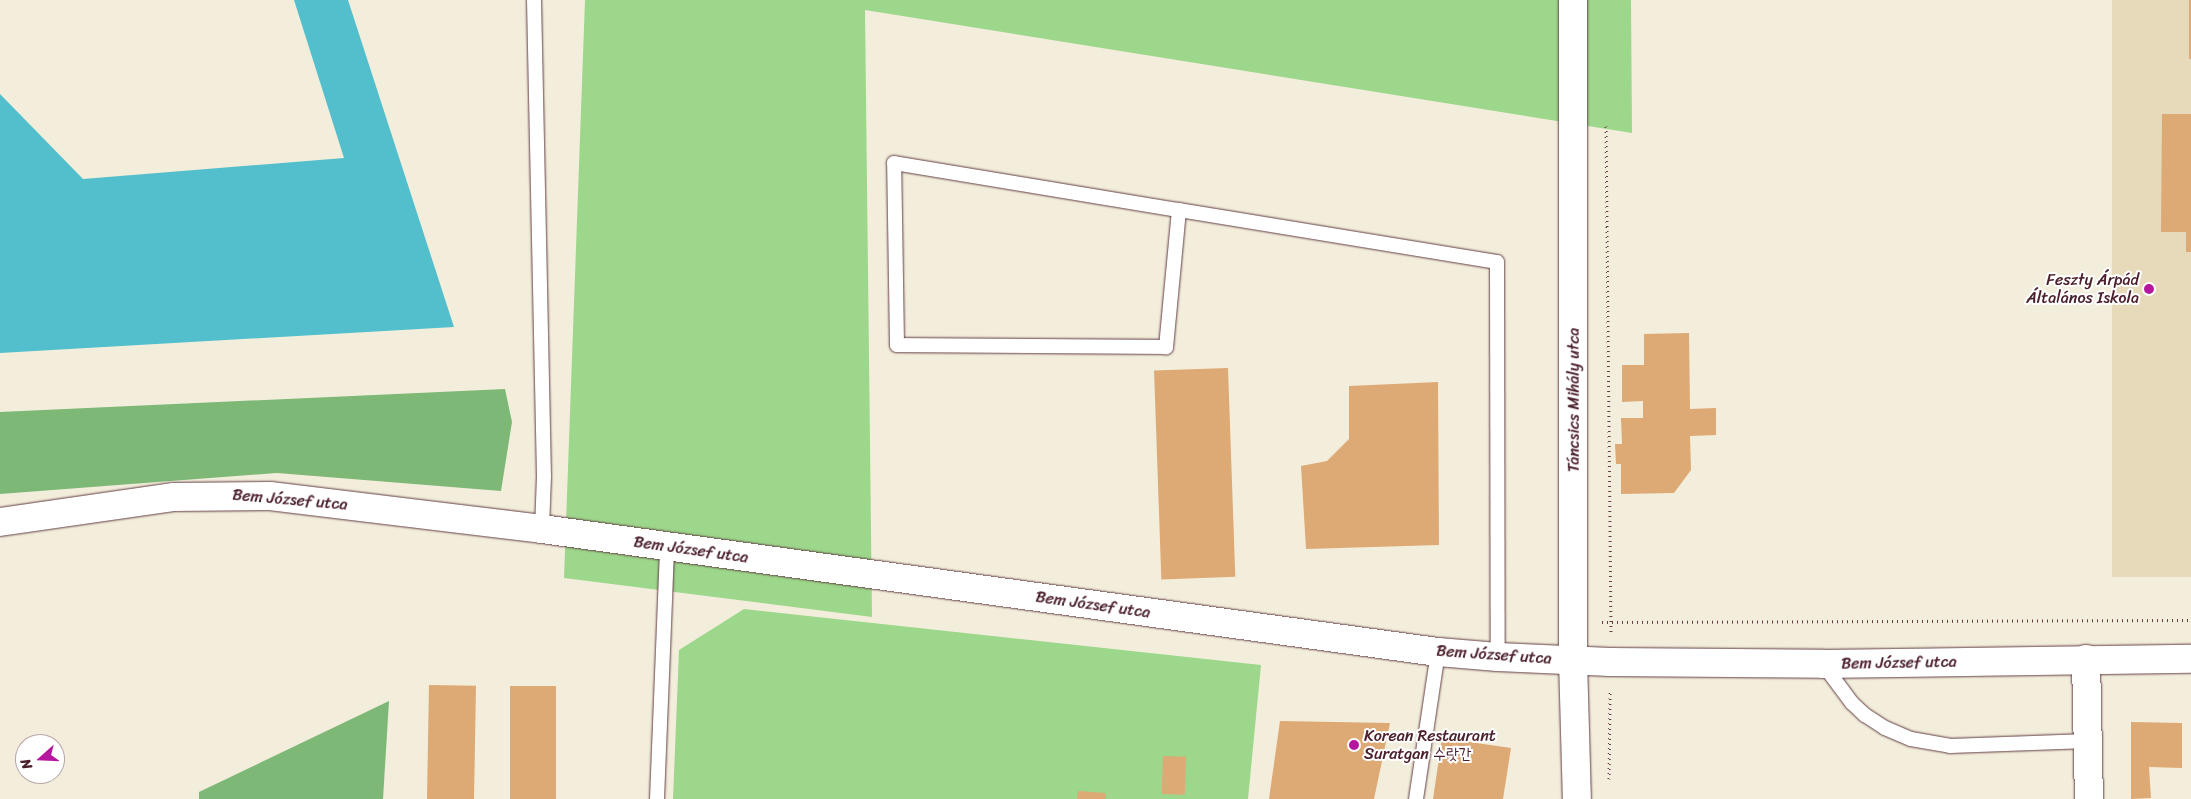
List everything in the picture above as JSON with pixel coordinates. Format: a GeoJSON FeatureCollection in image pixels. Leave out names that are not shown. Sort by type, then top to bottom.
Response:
{"type":"FeatureCollection","features":[{"type":"Feature","properties":{"kind":"street","name":"Táncsics Mihály utca"},"geometry":{"type":"LineString","coordinates":[[1573,0],[1575,622],[1573,660],[1577,799]]}},
{"type":"Feature","properties":{"kind":"street","name":"Bem József utca"},"geometry":{"type":"LineString","coordinates":[[0,522],[174,497],[233,494],[270,496],[542,529],[1438,652],[1498,657],[1610,662],[1823,664],[2191,659]]}},
{"type":"Feature","properties":{"kind":"street"},"geometry":{"type":"LineString","coordinates":[[2086,659],[2089,799]]}},
{"type":"Feature","properties":{"kind":"lane"},"geometry":{"type":"LineString","coordinates":[[534,0],[544,476],[542,529]]}},
{"type":"Feature","properties":{"kind":"lane"},"geometry":{"type":"LineString","coordinates":[[1179,210],[1166,347],[897,345],[894,163],[1497,262],[1498,657]]}},
{"type":"Feature","properties":{"kind":"lane"},"geometry":{"type":"LineString","coordinates":[[657,799],[667,547]]}},
{"type":"Feature","properties":{"kind":"lane"},"geometry":{"type":"LineString","coordinates":[[1416,799],[1438,652]]}},
{"type":"Feature","properties":{"kind":"lane"},"geometry":{"type":"LineString","coordinates":[[1823,664],[1852,703],[1865,715],[1885,728],[1911,739],[1950,746],[2088,741]]}},
{"type":"Feature","properties":{"kind":"path"},"geometry":{"type":"LineString","coordinates":[[1606,118],[1612,622],[1609,789]]}},
{"type":"Feature","properties":{"kind":"path"},"geometry":{"type":"LineString","coordinates":[[1575,622],[2191,620]]}},
{"type":"Feature","properties":{"kind":"shaded area","name":"Feszty Árpád Általános Iskola"},"geometry":{"type":"Polygon","coordinates":[[[2112,0],[2191,0],[2191,577],[2112,577],[2112,0]]]}},
{"type":"Feature","properties":{"kind":"green space"},"geometry":{"type":"Polygon","coordinates":[[[585,0],[1631,0],[1632,133],[865,10],[872,617],[564,578],[585,0]]]}},
{"type":"Feature","properties":{"kind":"green space"},"geometry":{"type":"Polygon","coordinates":[[[505,389],[512,422],[501,491],[277,473],[0,494],[0,412],[505,389]]]}},
{"type":"Feature","properties":{"kind":"green space"},"geometry":{"type":"Polygon","coordinates":[[[744,609],[1261,665],[1248,799],[673,799],[679,650],[744,609]]]}},
{"type":"Feature","properties":{"kind":"green space"},"geometry":{"type":"Polygon","coordinates":[[[389,701],[383,799],[199,799],[199,792],[389,701]]]}},
{"type":"Feature","properties":{"kind":"water"},"geometry":{"type":"Polygon","coordinates":[[[294,0],[348,0],[454,327],[0,353],[0,94],[83,179],[344,158],[294,0]]]}},
{"type":"Feature","properties":{"kind":"building"},"geometry":{"type":"Polygon","coordinates":[[[2189,0],[2191,0],[2191,59],[2189,59],[2189,0]]]}},
{"type":"Feature","properties":{"kind":"building"},"geometry":{"type":"Polygon","coordinates":[[[2162,114],[2191,114],[2191,252],[2186,252],[2186,232],[2161,232],[2162,114]]]}},
{"type":"Feature","properties":{"kind":"building"},"geometry":{"type":"Polygon","coordinates":[[[1689,333],[1690,409],[1716,408],[1716,435],[1690,436],[1691,470],[1674,493],[1621,494],[1621,464],[1616,464],[1615,444],[1622,444],[1621,418],[1643,418],[1643,401],[1622,402],[1622,365],[1644,365],[1644,334],[1689,333]]]}},
{"type":"Feature","properties":{"kind":"building"},"geometry":{"type":"Polygon","coordinates":[[[1228,368],[1235,577],[1161,579],[1154,371],[1228,368]]]}},
{"type":"Feature","properties":{"kind":"building"},"geometry":{"type":"Polygon","coordinates":[[[1438,382],[1439,545],[1306,549],[1301,466],[1327,461],[1349,439],[1349,386],[1438,382]]]}},
{"type":"Feature","properties":{"kind":"building"},"geometry":{"type":"Polygon","coordinates":[[[429,685],[476,686],[474,799],[427,799],[429,685]]]}},
{"type":"Feature","properties":{"kind":"building"},"geometry":{"type":"Polygon","coordinates":[[[510,686],[556,686],[556,799],[510,799],[510,686]]]}},
{"type":"Feature","properties":{"kind":"building"},"geometry":{"type":"Polygon","coordinates":[[[1280,721],[1390,723],[1374,799],[1269,799],[1280,721]]]}},
{"type":"Feature","properties":{"kind":"building"},"geometry":{"type":"Polygon","coordinates":[[[2131,722],[2182,723],[2182,768],[2149,767],[2151,798],[2131,799],[2131,722]]]}},
{"type":"Feature","properties":{"kind":"building"},"geometry":{"type":"Polygon","coordinates":[[[1442,738],[1511,748],[1503,799],[1433,799],[1442,738]]]}},
{"type":"Feature","properties":{"kind":"building"},"geometry":{"type":"Polygon","coordinates":[[[1163,756],[1186,757],[1185,795],[1162,794],[1163,756]]]}},
{"type":"Feature","properties":{"kind":"building"},"geometry":{"type":"Polygon","coordinates":[[[1078,791],[1106,793],[1106,799],[1077,799],[1078,791]]]}},
{"type":"Feature","properties":{"kind":"place","name":"Feszty Árpád Általános Iskola"},"geometry":{"type":"Point","coordinates":[2149,289]}},
{"type":"Feature","properties":{"kind":"place","name":"Korean Restaurant Suratgan 수랏간"},"geometry":{"type":"Point","coordinates":[1354,745]}}]}
